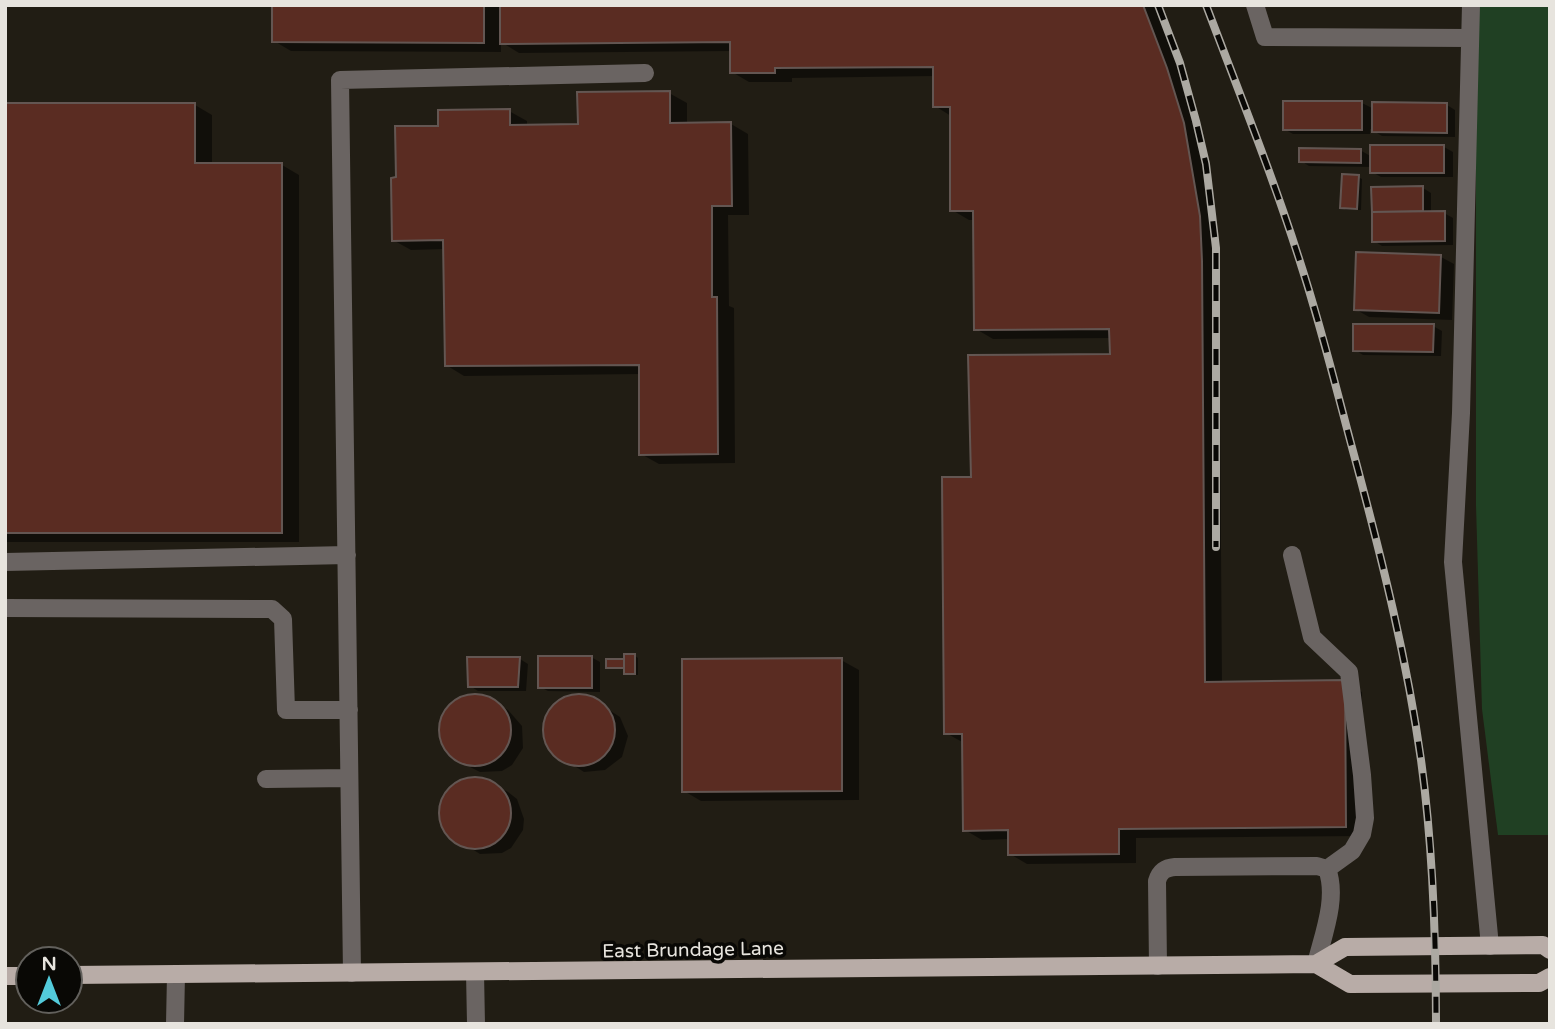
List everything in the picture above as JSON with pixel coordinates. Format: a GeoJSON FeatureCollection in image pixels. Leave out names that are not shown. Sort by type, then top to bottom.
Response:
{"type":"FeatureCollection","features":[{"type":"Feature","properties":{"kind":"main road","name":"East Brundage Lane"},"geometry":{"type":"LineString","coordinates":[[84,975],[1316,964],[1345,947],[1543,945],[1550,950]]}},
{"type":"Feature","properties":{"kind":"main road"},"geometry":{"type":"LineString","coordinates":[[1316,964],[1350,984],[1539,983],[1550,976]]}},
{"type":"Feature","properties":{"kind":"lane"},"geometry":{"type":"LineString","coordinates":[[1255,5],[1265,37],[1469,38]]}},
{"type":"Feature","properties":{"kind":"lane"},"geometry":{"type":"LineString","coordinates":[[1471,5],[1461,412],[1453,562],[1490,946]]}},
{"type":"Feature","properties":{"kind":"lane"},"geometry":{"type":"LineString","coordinates":[[352,973],[340,79],[645,73]]}},
{"type":"Feature","properties":{"kind":"lane"},"geometry":{"type":"LineString","coordinates":[[5,562],[347,555]]}},
{"type":"Feature","properties":{"kind":"lane"},"geometry":{"type":"LineString","coordinates":[[1292,555],[1312,637],[1349,673],[1362,775],[1365,818],[1362,834],[1352,851],[1327,869]]}},
{"type":"Feature","properties":{"kind":"lane"},"geometry":{"type":"LineString","coordinates":[[5,608],[272,609],[283,619],[286,710],[349,710]]}},
{"type":"Feature","properties":{"kind":"lane"},"geometry":{"type":"LineString","coordinates":[[266,779],[349,778]]}},
{"type":"Feature","properties":{"kind":"lane"},"geometry":{"type":"LineString","coordinates":[[1158,966],[1157,881],[1160,873],[1167,868],[1317,866],[1327,869]]}},
{"type":"Feature","properties":{"kind":"lane"},"geometry":{"type":"LineString","coordinates":[[1316,964],[1328,912],[1331,881],[1327,869]]}},
{"type":"Feature","properties":{"kind":"lane"},"geometry":{"type":"LineString","coordinates":[[475,972],[476,1024]]}},
{"type":"Feature","properties":{"kind":"lane"},"geometry":{"type":"LineString","coordinates":[[175,1024],[176,975]]}},
{"type":"Feature","properties":{"kind":"green space"},"geometry":{"type":"Polygon","coordinates":[[[1476,5],[1550,5],[1550,835],[1498,835],[1482,709],[1476,505],[1476,5]]]}},
{"type":"Feature","properties":{"kind":"building"},"geometry":{"type":"Polygon","coordinates":[[[272,5],[484,5],[484,43],[272,42],[272,5]]]}},
{"type":"Feature","properties":{"kind":"building"},"geometry":{"type":"Polygon","coordinates":[[[500,5],[1143,5],[1184,123],[1200,216],[1205,682],[1345,680],[1346,827],[1119,829],[1119,854],[1008,855],[1008,830],[963,831],[962,734],[944,734],[942,477],[971,477],[968,355],[1110,354],[1109,329],[974,330],[973,211],[950,211],[950,107],[933,107],[933,67],[775,68],[775,73],[730,73],[730,42],[500,44],[500,5]]]}},
{"type":"Feature","properties":{"kind":"building"},"geometry":{"type":"Polygon","coordinates":[[[670,91],[670,123],[731,122],[732,206],[712,206],[712,297],[717,297],[718,454],[639,455],[639,365],[445,366],[443,240],[392,241],[391,178],[396,177],[395,126],[438,126],[438,110],[510,109],[510,125],[578,124],[577,92],[670,91]]]}},
{"type":"Feature","properties":{"kind":"building"},"geometry":{"type":"Polygon","coordinates":[[[1283,101],[1362,101],[1362,130],[1283,130],[1283,101]]]}},
{"type":"Feature","properties":{"kind":"building"},"geometry":{"type":"Polygon","coordinates":[[[1372,102],[1447,103],[1447,133],[1372,132],[1372,102]]]}},
{"type":"Feature","properties":{"kind":"building"},"geometry":{"type":"Polygon","coordinates":[[[5,103],[195,103],[195,163],[282,163],[282,533],[5,533],[5,103]]]}},
{"type":"Feature","properties":{"kind":"building"},"geometry":{"type":"Polygon","coordinates":[[[1370,145],[1444,145],[1444,173],[1370,173],[1370,145]]]}},
{"type":"Feature","properties":{"kind":"building"},"geometry":{"type":"Polygon","coordinates":[[[1299,148],[1361,149],[1361,163],[1299,162],[1299,148]]]}},
{"type":"Feature","properties":{"kind":"building"},"geometry":{"type":"Polygon","coordinates":[[[1342,174],[1359,175],[1357,209],[1340,208],[1342,174]]]}},
{"type":"Feature","properties":{"kind":"building"},"geometry":{"type":"Polygon","coordinates":[[[1423,186],[1423,211],[1372,212],[1371,187],[1423,186]]]}},
{"type":"Feature","properties":{"kind":"building"},"geometry":{"type":"Polygon","coordinates":[[[1445,211],[1445,241],[1372,242],[1372,212],[1445,211]]]}},
{"type":"Feature","properties":{"kind":"building"},"geometry":{"type":"Polygon","coordinates":[[[1356,252],[1441,255],[1439,313],[1354,310],[1356,252]]]}},
{"type":"Feature","properties":{"kind":"building"},"geometry":{"type":"Polygon","coordinates":[[[1353,324],[1434,324],[1433,352],[1353,351],[1353,324]]]}},
{"type":"Feature","properties":{"kind":"building"},"geometry":{"type":"Polygon","coordinates":[[[624,654],[635,654],[635,674],[624,674],[624,654]]]}},
{"type":"Feature","properties":{"kind":"building"},"geometry":{"type":"Polygon","coordinates":[[[538,656],[592,656],[592,688],[538,688],[538,656]]]}},
{"type":"Feature","properties":{"kind":"building"},"geometry":{"type":"Polygon","coordinates":[[[467,657],[520,657],[518,687],[468,687],[467,657]]]}},
{"type":"Feature","properties":{"kind":"building"},"geometry":{"type":"Polygon","coordinates":[[[842,658],[842,791],[682,792],[682,659],[842,658]]]}},
{"type":"Feature","properties":{"kind":"building"},"geometry":{"type":"Polygon","coordinates":[[[606,659],[624,659],[624,668],[606,668],[606,659]]]}},
{"type":"Feature","properties":{"kind":"building"},"geometry":{"type":"Polygon","coordinates":[[[475,694],[489,697],[501,704],[508,716],[511,730],[508,744],[501,756],[489,763],[475,766],[461,763],[449,756],[442,744],[439,730],[442,716],[449,704],[461,697],[475,694]]]}},
{"type":"Feature","properties":{"kind":"building"},"geometry":{"type":"Polygon","coordinates":[[[579,694],[593,697],[605,704],[612,716],[615,730],[612,744],[605,756],[593,763],[579,766],[565,763],[553,756],[546,744],[543,730],[546,716],[553,704],[565,697],[579,694]]]}},
{"type":"Feature","properties":{"kind":"building"},"geometry":{"type":"Polygon","coordinates":[[[475,777],[489,780],[501,787],[508,799],[511,813],[508,827],[501,839],[489,846],[475,849],[461,846],[449,839],[442,827],[439,813],[442,799],[449,787],[461,780],[475,777]]]}},
{"type":"Feature","properties":{"kind":"railway"},"geometry":{"type":"LineString","coordinates":[[1158,5],[1180,63],[1196,121],[1206,164],[1216,248],[1216,547]]}},
{"type":"Feature","properties":{"kind":"railway"},"geometry":{"type":"LineString","coordinates":[[1206,5],[1268,169],[1310,292],[1394,612],[1409,686],[1425,793],[1433,892],[1436,1024]]}}]}
